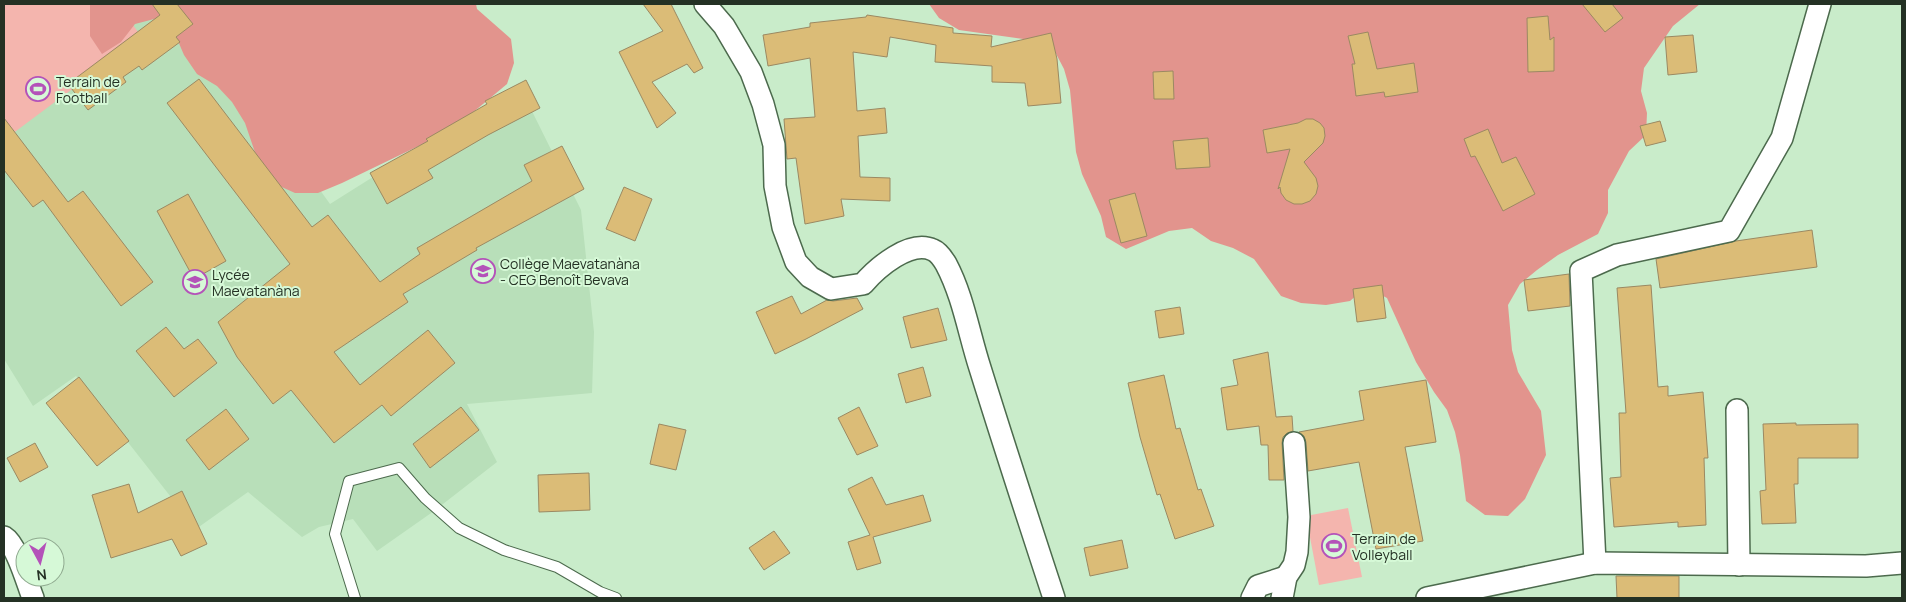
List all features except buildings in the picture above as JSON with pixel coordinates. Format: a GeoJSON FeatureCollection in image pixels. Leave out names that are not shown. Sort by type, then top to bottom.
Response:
{"type":"FeatureCollection","features":[{"type":"Feature","properties":{"kind":"street"},"geometry":{"type":"LineString","coordinates":[[705,4],[724,26],[751,72],[763,104],[774,145],[775,186],[783,227],[796,262],[810,277],[831,288],[863,284],[874,271],[888,261],[904,252],[922,247],[935,250],[945,263],[960,301],[1054,598]]}},
{"type":"Feature","properties":{"kind":"street"},"geometry":{"type":"LineString","coordinates":[[1595,563],[1581,271],[1618,255],[1729,231],[1782,138],[1820,4]]}},
{"type":"Feature","properties":{"kind":"street"},"geometry":{"type":"LineString","coordinates":[[1737,410],[1739,564]]}},
{"type":"Feature","properties":{"kind":"street"},"geometry":{"type":"LineString","coordinates":[[1282,598],[1286,578],[1294,565],[1297,552],[1298,517],[1294,443]]}},
{"type":"Feature","properties":{"kind":"street"},"geometry":{"type":"LineString","coordinates":[[4,537],[8,540],[18,561],[33,598]]}},
{"type":"Feature","properties":{"kind":"street"},"geometry":{"type":"LineString","coordinates":[[1427,598],[1595,563],[1866,566],[1902,563]]}},
{"type":"Feature","properties":{"kind":"street"},"geometry":{"type":"LineString","coordinates":[[1252,598],[1258,586],[1286,578]]}},
{"type":"Feature","properties":{"kind":"lane"},"geometry":{"type":"LineString","coordinates":[[355,598],[335,534],[350,481],[399,468],[425,498],[459,528],[504,550],[557,567],[600,592],[616,598]]}},
{"type":"Feature","properties":{"kind":"shaded area","name":"Lycée Maevatanàna"},"geometry":{"type":"Polygon","coordinates":[[[4,4],[179,4],[292,151],[330,204],[519,85],[581,210],[594,332],[592,393],[467,404],[497,462],[434,511],[377,551],[353,519],[319,527],[302,537],[248,492],[196,529],[76,376],[33,406],[4,359],[4,4]]]}},
{"type":"Feature","properties":{"kind":"shaded area","name":"Terrain de Football"},"geometry":{"type":"Polygon","coordinates":[[[4,4],[117,4],[142,37],[4,140],[4,4]]]}},
{"type":"Feature","properties":{"kind":"shaded area"},"geometry":{"type":"Polygon","coordinates":[[[90,4],[476,4],[477,9],[511,39],[514,63],[507,84],[471,114],[429,141],[318,193],[295,193],[275,184],[260,167],[245,123],[232,102],[217,86],[197,74],[184,55],[175,34],[158,18],[135,24],[121,42],[102,54],[90,36],[90,4]]]}},
{"type":"Feature","properties":{"kind":"shaded area"},"geometry":{"type":"Polygon","coordinates":[[[929,4],[1700,4],[1673,26],[1644,68],[1641,91],[1647,113],[1646,135],[1629,151],[1608,190],[1608,213],[1598,234],[1558,255],[1537,270],[1520,284],[1508,305],[1512,350],[1518,372],[1541,411],[1546,455],[1525,499],[1508,516],[1485,515],[1466,501],[1460,455],[1455,432],[1447,410],[1416,362],[1387,298],[1366,287],[1350,301],[1326,305],[1301,303],[1281,296],[1254,259],[1233,248],[1211,241],[1192,228],[1169,231],[1126,249],[1106,237],[1101,216],[1082,174],[1076,152],[1070,90],[1064,69],[1053,48],[1031,40],[959,30],[939,18],[929,4]]]}},
{"type":"Feature","properties":{"kind":"shaded area","name":"Terrain de Volleyball"},"geometry":{"type":"Polygon","coordinates":[[[1348,508],[1362,577],[1319,585],[1306,516],[1348,508]]]}},
{"type":"Feature","properties":{"kind":"place","name":"Terrain de Football"},"geometry":{"type":"Point","coordinates":[38,89]}},
{"type":"Feature","properties":{"kind":"place","name":"Collège Maevatanàna - CEG Benoît Bevava"},"geometry":{"type":"Point","coordinates":[483,271]}},
{"type":"Feature","properties":{"kind":"place","name":"Lycée Maevatanàna"},"geometry":{"type":"Point","coordinates":[195,282]}},
{"type":"Feature","properties":{"kind":"place","name":"Terrain de Volleyball"},"geometry":{"type":"Point","coordinates":[1334,546]}}]}
